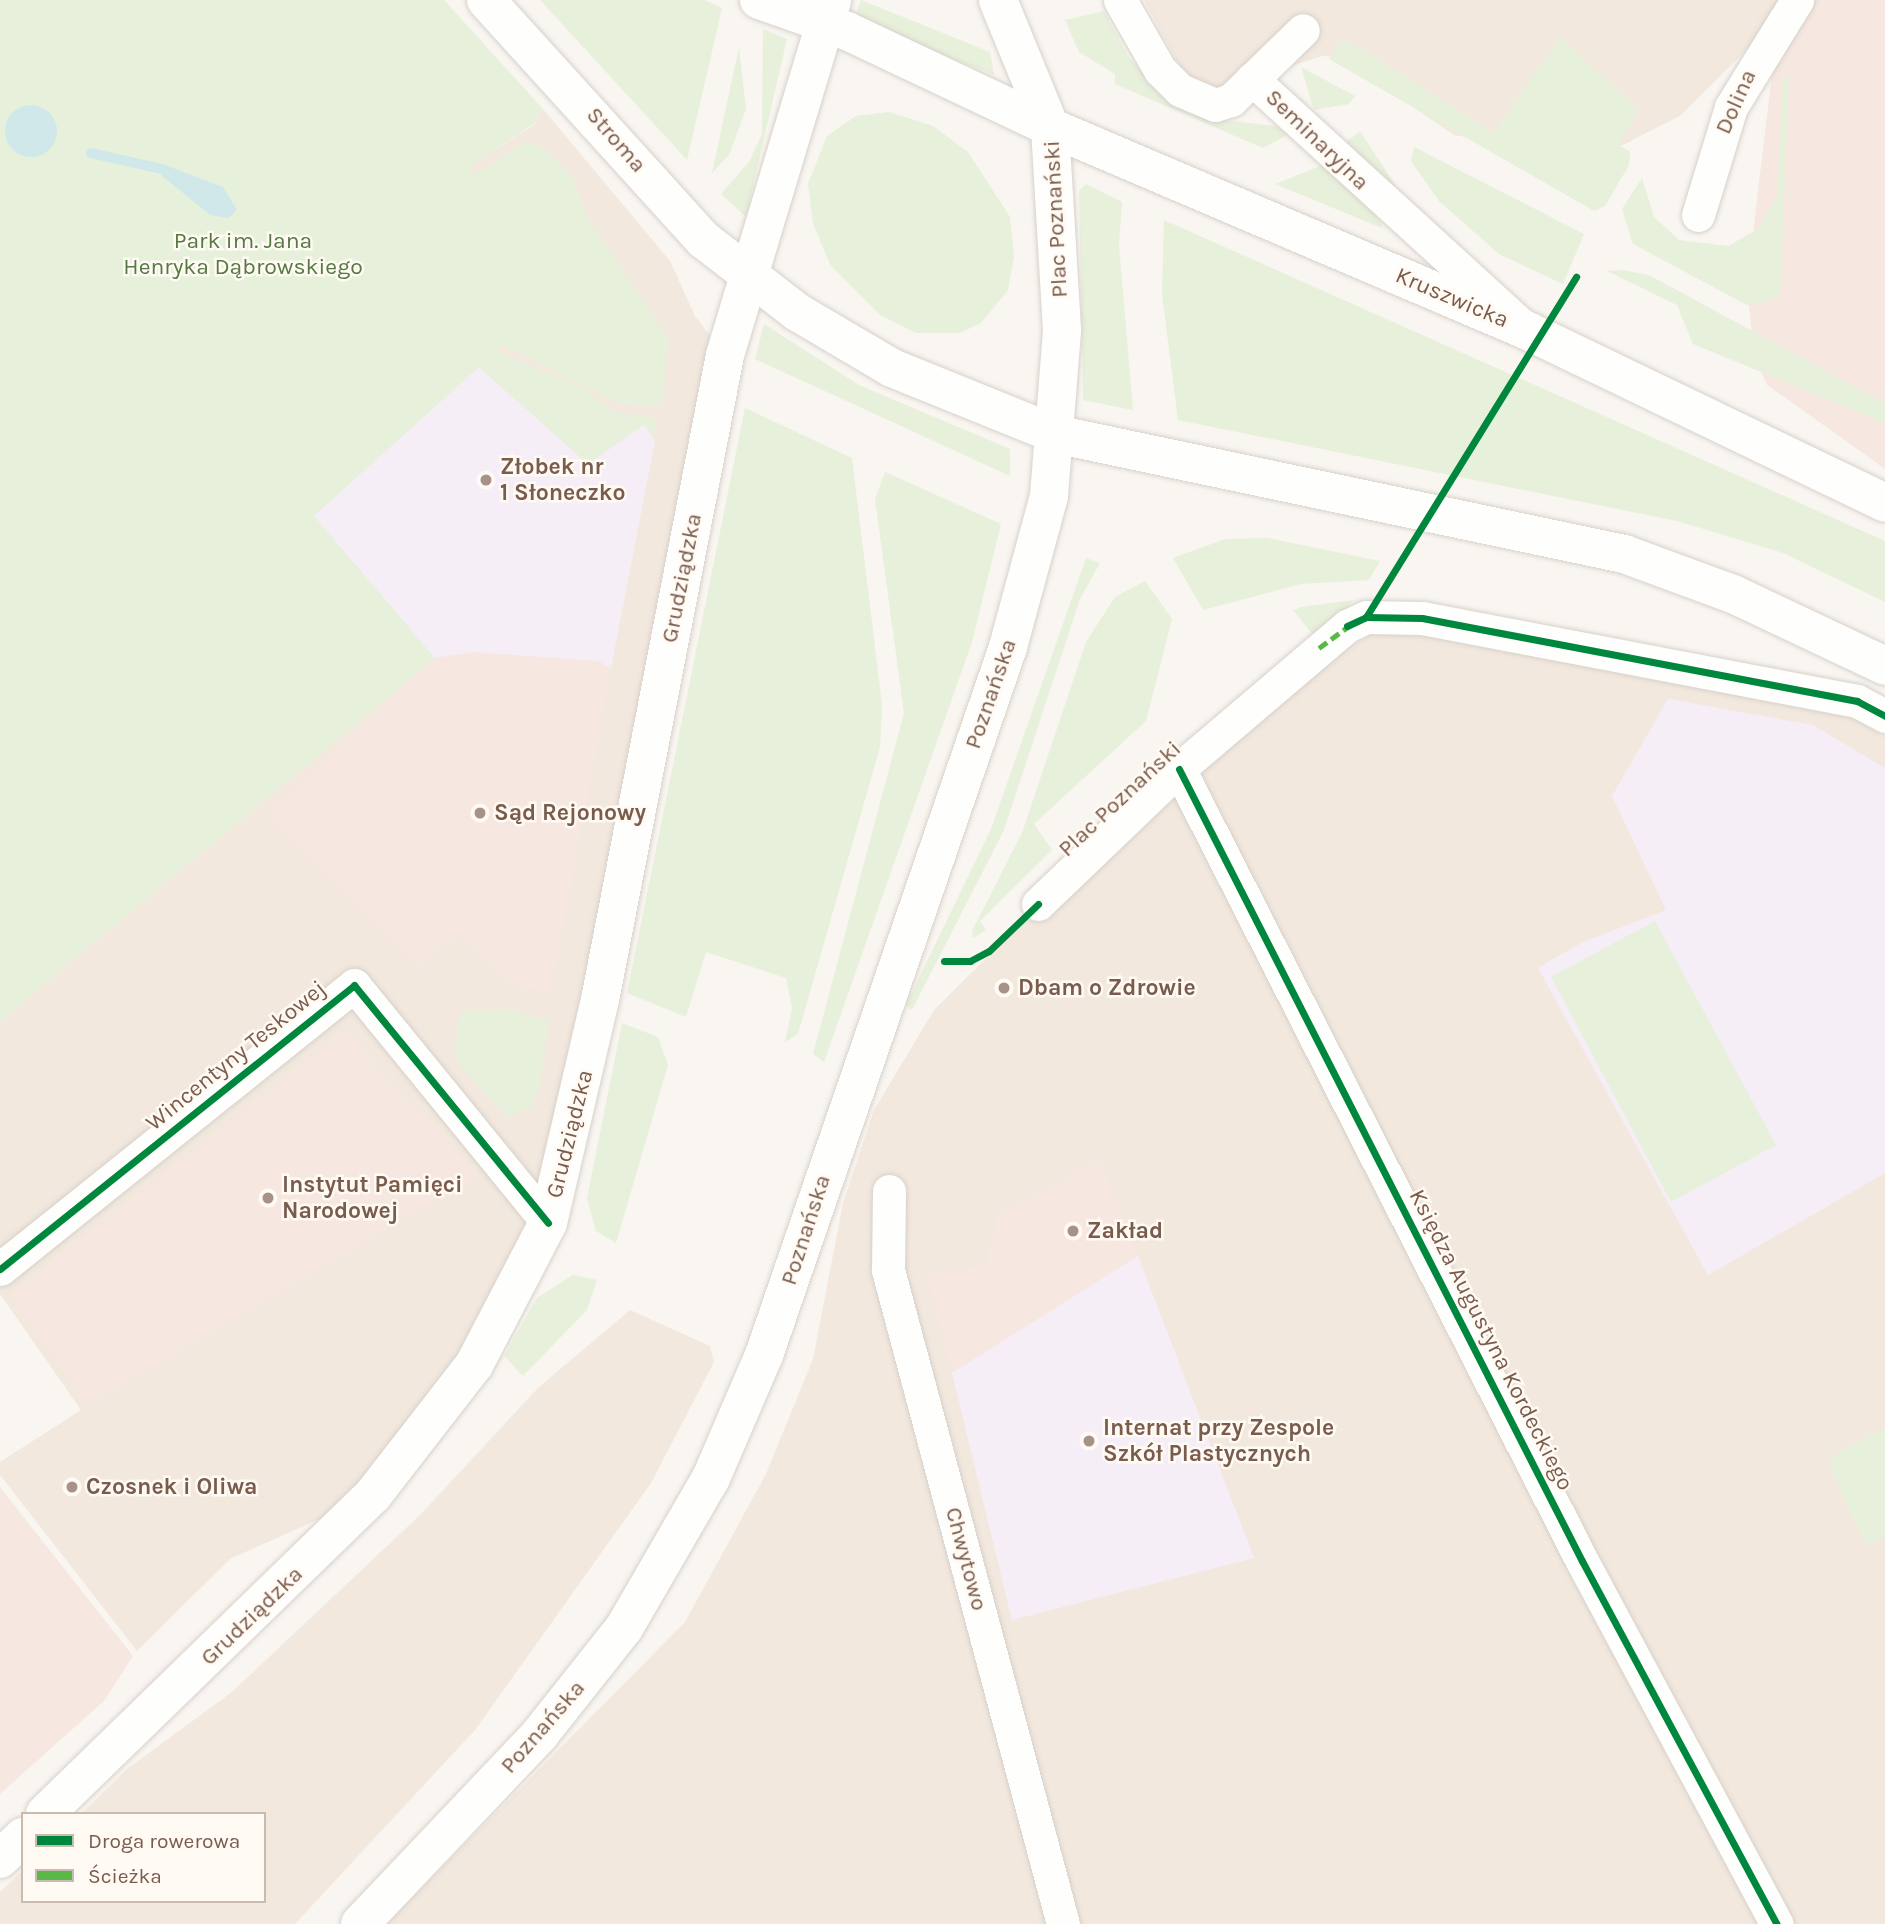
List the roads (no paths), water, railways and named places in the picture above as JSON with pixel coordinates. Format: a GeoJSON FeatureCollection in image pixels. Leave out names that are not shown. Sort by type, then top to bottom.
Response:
{"type":"FeatureCollection","features":[{"type":"Feature","properties":{"kind":"main road","name":"Stroma"},"geometry":{"type":"LineString","coordinates":[[486,0],[704,240],[748,278]]}},
{"type":"Feature","properties":{"kind":"main road"},"geometry":{"type":"LineString","coordinates":[[758,0],[829,12],[748,278],[892,368],[1055,434],[1624,554],[1733,594],[1885,666]]}},
{"type":"Feature","properties":{"kind":"main road"},"geometry":{"type":"LineString","coordinates":[[998,0],[1050,127]]}},
{"type":"Feature","properties":{"kind":"main road","name":"Plac Poznański"},"geometry":{"type":"LineString","coordinates":[[829,12],[1050,127],[1062,330],[1055,434]]}},
{"type":"Feature","properties":{"kind":"main road","name":"Kruszwicka"},"geometry":{"type":"LineString","coordinates":[[1050,127],[1528,331],[1885,503]]}},
{"type":"Feature","properties":{"kind":"main road","name":"Grudziądzka"},"geometry":{"type":"LineString","coordinates":[[47,1812],[373,1495],[474,1365],[548,1223],[600,999],[725,355],[748,278]]}},
{"type":"Feature","properties":{"kind":"main road","name":"Poznańska"},"geometry":{"type":"LineString","coordinates":[[360,1924],[540,1734],[624,1628],[710,1478],[764,1355],[1008,647],[1046,514],[1055,434]]}},
{"type":"Feature","properties":{"kind":"main road"},"geometry":{"type":"LineString","coordinates":[[0,1859],[21,1838]]}},
{"type":"Feature","properties":{"kind":"street","name":"Seminaryjna"},"geometry":{"type":"LineString","coordinates":[[1120,0],[1148,55],[1180,90],[1223,104],[1252,79],[1528,331]]}},
{"type":"Feature","properties":{"kind":"street","name":"Dolina"},"geometry":{"type":"LineString","coordinates":[[1698,215],[1731,107],[1797,0]]}},
{"type":"Feature","properties":{"kind":"street"},"geometry":{"type":"LineString","coordinates":[[1252,79],[1303,30]]}},
{"type":"Feature","properties":{"kind":"street","name":"Plac Poznański"},"geometry":{"type":"LineString","coordinates":[[1038,904],[1178,769],[1347,626],[1366,617],[1422,618],[1857,701],[1885,716]]}},
{"type":"Feature","properties":{"kind":"street","name":"Księdza Augustyna Kordeckiego"},"geometry":{"type":"LineString","coordinates":[[1178,769],[1588,1573],[1777,1924]]}},
{"type":"Feature","properties":{"kind":"street","name":"Wincentyny Teskowej"},"geometry":{"type":"LineString","coordinates":[[0,1269],[354,985],[548,1223]]}},
{"type":"Feature","properties":{"kind":"street","name":"Chwytowo"},"geometry":{"type":"LineString","coordinates":[[889,1191],[888,1270],[1063,1924]]}},
{"type":"Feature","properties":{"kind":"water"},"geometry":{"type":"Polygon","coordinates":[[[31,105],[50,112],[57,131],[50,150],[31,157],[12,150],[5,131],[12,112],[31,105]]]}},
{"type":"Feature","properties":{"kind":"water"},"geometry":{"type":"Polygon","coordinates":[[[165,165],[223,187],[237,210],[229,218],[210,215],[161,175],[165,165]]]}},
{"type":"Feature","properties":{"kind":"waterway"},"geometry":{"type":"LineString","coordinates":[[91,153],[162,169]]}},
{"type":"Feature","properties":{"kind":"place","name":"Złobek nr 1 Słoneczko"},"geometry":{"type":"Point","coordinates":[486,480]}},
{"type":"Feature","properties":{"kind":"place","name":"Sąd Rejonowy"},"geometry":{"type":"Point","coordinates":[480,813]}},
{"type":"Feature","properties":{"kind":"place","name":"Dbam o Zdrowie"},"geometry":{"type":"Point","coordinates":[1004,988]}},
{"type":"Feature","properties":{"kind":"place","name":"Instytut Pamięci Narodowej"},"geometry":{"type":"Point","coordinates":[268,1198]}},
{"type":"Feature","properties":{"kind":"place","name":"Zakład"},"geometry":{"type":"Point","coordinates":[1073,1231]}},
{"type":"Feature","properties":{"kind":"place","name":"Internat przy Zespole Szkół Plastycznych"},"geometry":{"type":"Point","coordinates":[1089,1441]}},
{"type":"Feature","properties":{"kind":"place","name":"Czosnek i Oliwa"},"geometry":{"type":"Point","coordinates":[72,1487]}},
{"type":"Feature","properties":{"kind":"park label","name":"Park im. Jana Henryka Dąbrowskiego"},"geometry":{"type":"Point","coordinates":[243,254]}}]}
